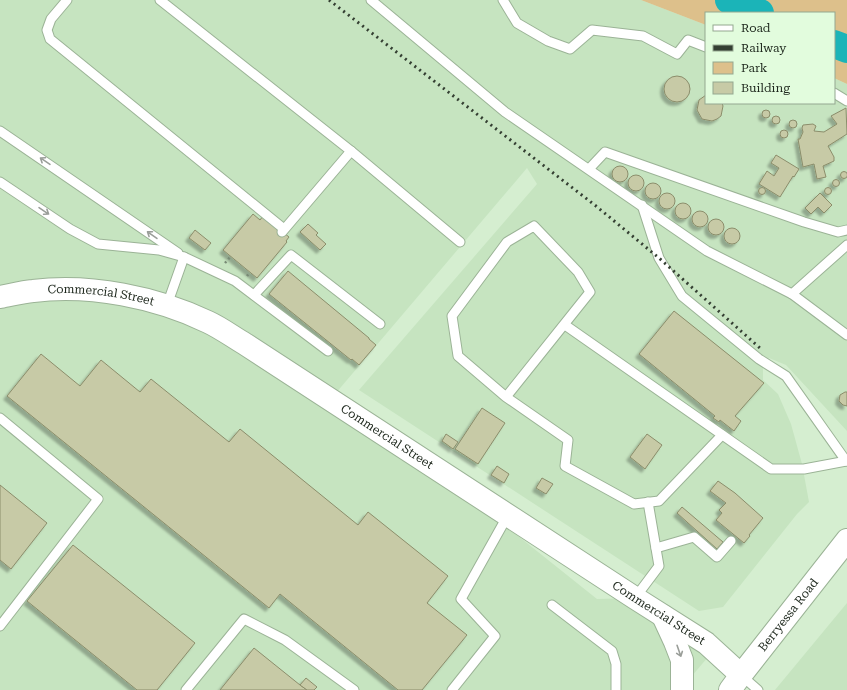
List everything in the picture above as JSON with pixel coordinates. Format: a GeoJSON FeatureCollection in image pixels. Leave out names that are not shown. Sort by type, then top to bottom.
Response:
{"type":"FeatureCollection","features":[{"type":"Feature","properties":{"kind":"main road","name":"Commercial Street"},"geometry":{"type":"LineString","coordinates":[[0,297],[33,291],[82,289],[142,298],[209,322],[706,643],[736,682]]}},
{"type":"Feature","properties":{"kind":"main road","name":"Berryessa Road"},"geometry":{"type":"LineString","coordinates":[[736,682],[847,540]]}},
{"type":"Feature","properties":{"kind":"main road"},"geometry":{"type":"LineString","coordinates":[[663,616],[682,660],[682,690]]}},
{"type":"Feature","properties":{"kind":"lane"},"geometry":{"type":"LineString","coordinates":[[67,0],[51,19],[47,30],[50,39],[283,230],[351,151]]}},
{"type":"Feature","properties":{"kind":"lane"},"geometry":{"type":"LineString","coordinates":[[160,0],[351,151],[460,242]]}},
{"type":"Feature","properties":{"kind":"lane"},"geometry":{"type":"LineString","coordinates":[[371,0],[505,112],[707,251],[792,294],[845,333]]}},
{"type":"Feature","properties":{"kind":"lane"},"geometry":{"type":"LineString","coordinates":[[503,0],[517,23],[548,41],[570,49],[592,30],[643,36],[677,54],[688,40],[705,47]]}},
{"type":"Feature","properties":{"kind":"lane"},"geometry":{"type":"LineString","coordinates":[[835,94],[847,100]]}},
{"type":"Feature","properties":{"kind":"lane"},"geometry":{"type":"LineString","coordinates":[[0,131],[184,257]]}},
{"type":"Feature","properties":{"kind":"lane"},"geometry":{"type":"LineString","coordinates":[[589,169],[605,152],[804,222],[838,232],[847,230]]}},
{"type":"Feature","properties":{"kind":"lane"},"geometry":{"type":"LineString","coordinates":[[0,182],[70,229],[98,244],[159,250],[184,257],[236,281],[328,351]]}},
{"type":"Feature","properties":{"kind":"lane"},"geometry":{"type":"LineString","coordinates":[[565,325],[771,469],[804,469],[846,461],[786,376],[759,359],[682,296],[659,258],[642,205]]}},
{"type":"Feature","properties":{"kind":"lane"},"geometry":{"type":"LineString","coordinates":[[506,397],[590,292],[578,272],[534,226],[507,242],[452,316],[458,356],[506,397],[568,440],[565,466],[634,504],[659,501],[722,435]]}},
{"type":"Feature","properties":{"kind":"lane"},"geometry":{"type":"LineString","coordinates":[[792,294],[847,245]]}},
{"type":"Feature","properties":{"kind":"lane"},"geometry":{"type":"LineString","coordinates":[[254,295],[291,255],[380,324]]}},
{"type":"Feature","properties":{"kind":"lane"},"geometry":{"type":"LineString","coordinates":[[167,306],[184,257]]}},
{"type":"Feature","properties":{"kind":"lane"},"geometry":{"type":"LineString","coordinates":[[0,418],[98,499],[0,626]]}},
{"type":"Feature","properties":{"kind":"lane"},"geometry":{"type":"LineString","coordinates":[[635,598],[659,566],[648,502]]}},
{"type":"Feature","properties":{"kind":"lane"},"geometry":{"type":"LineString","coordinates":[[452,690],[495,636],[461,599],[508,515]]}},
{"type":"Feature","properties":{"kind":"lane"},"geometry":{"type":"LineString","coordinates":[[656,548],[694,538],[717,557],[731,541]]}},
{"type":"Feature","properties":{"kind":"lane"},"geometry":{"type":"LineString","coordinates":[[552,605],[612,651],[616,664],[616,690]]}},
{"type":"Feature","properties":{"kind":"lane"},"geometry":{"type":"LineString","coordinates":[[186,690],[244,619],[285,640],[354,690]]}},
{"type":"Feature","properties":{"kind":"lane"},"geometry":{"type":"LineString","coordinates":[[736,682],[758,690]]}},
{"type":"Feature","properties":{"kind":"shaded area"},"geometry":{"type":"Polygon","coordinates":[[[0,0],[641,0],[705,25],[705,104],[835,104],[835,78],[847,84],[847,431],[786,365],[769,358],[763,367],[763,380],[778,394],[791,424],[802,464],[809,502],[797,514],[723,607],[699,611],[359,390],[537,184],[527,168],[330,400],[498,520],[597,599],[635,598],[714,650],[680,690],[0,690],[0,0]]]}},
{"type":"Feature","properties":{"kind":"shaded area"},"geometry":{"type":"Polygon","coordinates":[[[847,603],[847,690],[775,690],[847,603]]]}},
{"type":"Feature","properties":{"kind":"green space"},"geometry":{"type":"Polygon","coordinates":[[[641,0],[847,0],[847,84],[835,78],[835,12],[705,12],[705,25],[641,0]]]}},
{"type":"Feature","properties":{"kind":"building"},"geometry":{"type":"Polygon","coordinates":[[[677,76],[686,80],[690,89],[686,98],[677,102],[668,98],[664,89],[668,80],[677,76]]]}},
{"type":"Feature","properties":{"kind":"building"},"geometry":{"type":"Polygon","coordinates":[[[705,96],[705,104],[722,104],[721,116],[712,121],[702,119],[697,110],[699,100],[705,96]]]}},
{"type":"Feature","properties":{"kind":"building"},"geometry":{"type":"Polygon","coordinates":[[[846,108],[847,134],[828,146],[834,157],[834,161],[823,166],[826,177],[817,179],[814,164],[803,167],[798,139],[800,139],[803,132],[803,125],[813,124],[816,126],[814,131],[824,132],[837,124],[831,116],[846,108]]]}},
{"type":"Feature","properties":{"kind":"building"},"geometry":{"type":"Polygon","coordinates":[[[764,110],[768,110],[770,114],[768,118],[764,118],[762,116],[762,112],[764,110]]]}},
{"type":"Feature","properties":{"kind":"building"},"geometry":{"type":"Polygon","coordinates":[[[774,116],[778,116],[780,120],[778,124],[774,124],[772,122],[772,118],[774,116]]]}},
{"type":"Feature","properties":{"kind":"building"},"geometry":{"type":"Polygon","coordinates":[[[791,120],[795,120],[797,124],[795,128],[791,128],[789,126],[789,122],[791,120]]]}},
{"type":"Feature","properties":{"kind":"building"},"geometry":{"type":"Polygon","coordinates":[[[782,130],[786,130],[788,134],[786,138],[782,138],[780,136],[780,132],[782,130]]]}},
{"type":"Feature","properties":{"kind":"building"},"geometry":{"type":"Polygon","coordinates":[[[776,155],[799,169],[780,197],[759,184],[767,171],[774,176],[779,168],[771,163],[776,155]]]}},
{"type":"Feature","properties":{"kind":"building"},"geometry":{"type":"Polygon","coordinates":[[[617,166],[623,166],[628,171],[626,180],[623,182],[617,182],[612,177],[612,171],[617,166]]]}},
{"type":"Feature","properties":{"kind":"building"},"geometry":{"type":"Polygon","coordinates":[[[844,171],[847,172],[847,178],[844,179],[841,178],[840,175],[841,172],[844,171]]]}},
{"type":"Feature","properties":{"kind":"building"},"geometry":{"type":"Polygon","coordinates":[[[633,175],[639,175],[644,180],[642,189],[639,191],[633,191],[628,186],[628,180],[633,175]]]}},
{"type":"Feature","properties":{"kind":"building"},"geometry":{"type":"Polygon","coordinates":[[[836,179],[839,180],[839,186],[836,187],[833,186],[832,183],[833,180],[836,179]]]}},
{"type":"Feature","properties":{"kind":"building"},"geometry":{"type":"Polygon","coordinates":[[[650,183],[656,183],[661,188],[659,197],[656,199],[650,199],[645,194],[645,188],[650,183]]]}},
{"type":"Feature","properties":{"kind":"building"},"geometry":{"type":"Polygon","coordinates":[[[828,187],[831,188],[831,194],[828,195],[825,194],[824,191],[825,188],[828,187]]]}},
{"type":"Feature","properties":{"kind":"building"},"geometry":{"type":"Polygon","coordinates":[[[762,188],[765,191],[762,194],[759,191],[762,188]]]}},
{"type":"Feature","properties":{"kind":"building"},"geometry":{"type":"Polygon","coordinates":[[[664,193],[670,193],[675,198],[673,207],[670,209],[664,209],[659,204],[659,198],[664,193]]]}},
{"type":"Feature","properties":{"kind":"building"},"geometry":{"type":"Polygon","coordinates":[[[820,193],[832,205],[824,213],[818,207],[811,214],[805,208],[820,193]]]}},
{"type":"Feature","properties":{"kind":"building"},"geometry":{"type":"Polygon","coordinates":[[[680,203],[686,203],[691,208],[689,217],[686,219],[680,219],[675,214],[675,208],[680,203]]]}},
{"type":"Feature","properties":{"kind":"building"},"geometry":{"type":"Polygon","coordinates":[[[697,211],[703,211],[708,216],[706,225],[703,227],[697,227],[692,222],[692,216],[697,211]]]}},
{"type":"Feature","properties":{"kind":"building"},"geometry":{"type":"Polygon","coordinates":[[[253,214],[260,220],[263,216],[289,237],[286,241],[287,242],[257,278],[223,250],[253,214]]]}},
{"type":"Feature","properties":{"kind":"building"},"geometry":{"type":"Polygon","coordinates":[[[713,219],[719,219],[724,224],[722,233],[719,235],[713,235],[708,230],[708,224],[713,219]]]}},
{"type":"Feature","properties":{"kind":"building"},"geometry":{"type":"Polygon","coordinates":[[[308,224],[318,233],[316,235],[326,244],[320,250],[300,232],[308,224]]]}},
{"type":"Feature","properties":{"kind":"building"},"geometry":{"type":"Polygon","coordinates":[[[729,228],[735,228],[740,233],[738,242],[735,244],[729,244],[724,239],[724,233],[729,228]]]}},
{"type":"Feature","properties":{"kind":"building"},"geometry":{"type":"Polygon","coordinates":[[[195,230],[211,243],[205,250],[189,238],[195,230]]]}},
{"type":"Feature","properties":{"kind":"building"},"geometry":{"type":"Polygon","coordinates":[[[288,271],[376,345],[359,365],[269,294],[288,271]]]}},
{"type":"Feature","properties":{"kind":"building"},"geometry":{"type":"Polygon","coordinates":[[[674,311],[764,383],[735,416],[741,421],[734,431],[720,420],[719,422],[713,418],[715,416],[639,354],[674,311]]]}},
{"type":"Feature","properties":{"kind":"building"},"geometry":{"type":"Polygon","coordinates":[[[41,354],[80,386],[101,360],[140,392],[151,379],[229,442],[240,429],[358,525],[368,512],[448,576],[427,603],[467,635],[422,690],[398,690],[280,594],[269,608],[7,396],[41,354]]]}},
{"type":"Feature","properties":{"kind":"building"},"geometry":{"type":"Polygon","coordinates":[[[847,392],[847,406],[843,405],[839,401],[840,395],[847,392]]]}},
{"type":"Feature","properties":{"kind":"building"},"geometry":{"type":"Polygon","coordinates":[[[482,408],[505,423],[478,464],[455,449],[482,408]]]}},
{"type":"Feature","properties":{"kind":"building"},"geometry":{"type":"Polygon","coordinates":[[[446,434],[458,442],[453,449],[442,441],[446,434]]]}},
{"type":"Feature","properties":{"kind":"building"},"geometry":{"type":"Polygon","coordinates":[[[647,434],[662,445],[645,469],[630,457],[647,434]]]}},
{"type":"Feature","properties":{"kind":"building"},"geometry":{"type":"Polygon","coordinates":[[[497,466],[509,474],[504,483],[491,475],[497,466]]]}},
{"type":"Feature","properties":{"kind":"building"},"geometry":{"type":"Polygon","coordinates":[[[542,478],[553,484],[546,494],[536,488],[542,478]]]}},
{"type":"Feature","properties":{"kind":"building"},"geometry":{"type":"Polygon","coordinates":[[[718,481],[735,493],[763,518],[744,543],[716,520],[722,513],[719,510],[726,503],[710,491],[718,481]]]}},
{"type":"Feature","properties":{"kind":"building"},"geometry":{"type":"Polygon","coordinates":[[[0,485],[47,523],[11,569],[0,560],[0,485]]]}},
{"type":"Feature","properties":{"kind":"building"},"geometry":{"type":"Polygon","coordinates":[[[682,507],[723,542],[717,549],[677,513],[682,507]]]}},
{"type":"Feature","properties":{"kind":"building"},"geometry":{"type":"Polygon","coordinates":[[[73,545],[195,643],[157,690],[137,690],[27,601],[73,545]]]}},
{"type":"Feature","properties":{"kind":"building"},"geometry":{"type":"Polygon","coordinates":[[[254,648],[300,685],[307,690],[220,690],[254,648]]]}},
{"type":"Feature","properties":{"kind":"building"},"geometry":{"type":"Polygon","coordinates":[[[306,678],[317,687],[314,690],[307,690],[300,685],[306,678]]]}},
{"type":"Feature","properties":{"kind":"waterway"},"geometry":{"type":"LineString","coordinates":[[729,0],[758,12]]}},
{"type":"Feature","properties":{"kind":"waterway"},"geometry":{"type":"LineString","coordinates":[[835,44],[847,49]]}},
{"type":"Feature","properties":{"kind":"railway"},"geometry":{"type":"LineString","coordinates":[[329,0],[596,206],[659,258],[761,349]]}}]}
